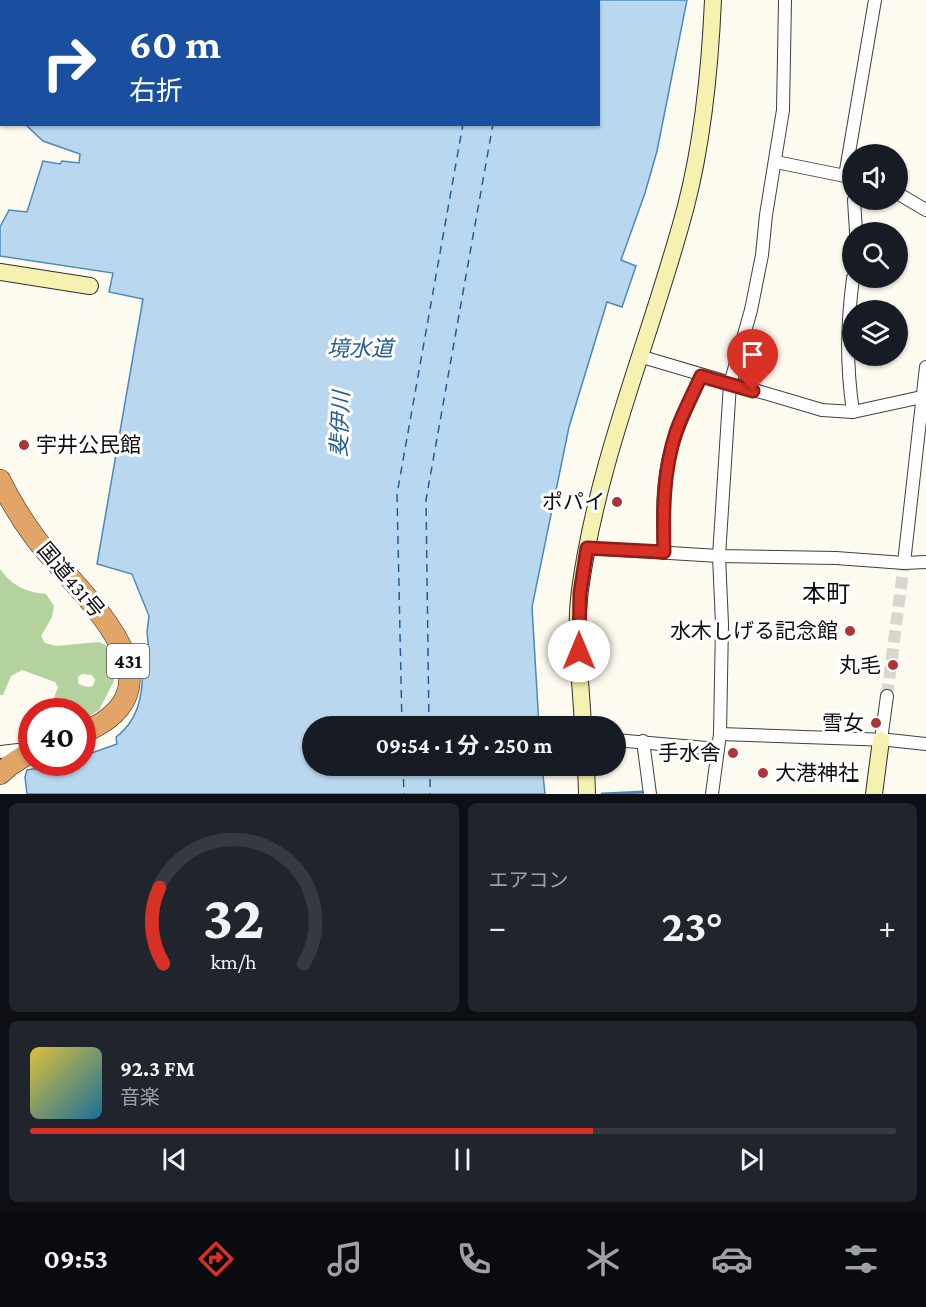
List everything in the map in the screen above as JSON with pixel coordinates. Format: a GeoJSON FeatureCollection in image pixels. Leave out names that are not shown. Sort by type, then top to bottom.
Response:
{"type":"FeatureCollection","features":[{"type":"Feature","properties":{"kind":"highway","name":"国道431号"},"geometry":{"type":"LineString","coordinates":[[0,480],[14,508],[36,539],[107,623],[123,647],[129,662],[130,682],[125,698],[118,711],[108,720],[96,726]]}},
{"type":"Feature","properties":{"kind":"highway"},"geometry":{"type":"LineString","coordinates":[[0,774],[18,760]]}},
{"type":"Feature","properties":{"kind":"street"},"geometry":{"type":"LineString","coordinates":[[582,716],[579,604],[587,548],[614,436],[661,292],[691,184],[704,98],[713,0]]}},
{"type":"Feature","properties":{"kind":"street"},"geometry":{"type":"LineString","coordinates":[[712,794],[720,734],[722,624],[719,556],[730,384],[751,310],[776,162],[783,110],[785,0]]}},
{"type":"Feature","properties":{"kind":"street"},"geometry":{"type":"LineString","coordinates":[[855,144],[876,0]]}},
{"type":"Feature","properties":{"kind":"street"},"geometry":{"type":"LineString","coordinates":[[776,162],[842,178]]}},
{"type":"Feature","properties":{"kind":"street"},"geometry":{"type":"LineString","coordinates":[[908,199],[926,210]]}},
{"type":"Feature","properties":{"kind":"street"},"geometry":{"type":"LineString","coordinates":[[0,272],[90,286]]}},
{"type":"Feature","properties":{"kind":"street"},"geometry":{"type":"LineString","coordinates":[[852,288],[847,325],[848,382],[853,412]]}},
{"type":"Feature","properties":{"kind":"street"},"geometry":{"type":"LineString","coordinates":[[639,356],[822,410],[853,412],[924,396]]}},
{"type":"Feature","properties":{"kind":"street"},"geometry":{"type":"LineString","coordinates":[[904,563],[926,367]]}},
{"type":"Feature","properties":{"kind":"street"},"geometry":{"type":"LineString","coordinates":[[664,552],[663,499],[669,456],[677,429],[701,376]]}},
{"type":"Feature","properties":{"kind":"street"},"geometry":{"type":"LineString","coordinates":[[587,548],[719,556],[926,562]]}},
{"type":"Feature","properties":{"kind":"street"},"geometry":{"type":"LineString","coordinates":[[874,794],[887,696]]}},
{"type":"Feature","properties":{"kind":"street"},"geometry":{"type":"LineString","coordinates":[[720,734],[882,740],[926,744]]}},
{"type":"Feature","properties":{"kind":"street"},"geometry":{"type":"LineString","coordinates":[[626,740],[718,749]]}},
{"type":"Feature","properties":{"kind":"street"},"geometry":{"type":"LineString","coordinates":[[643,741],[650,794]]}},
{"type":"Feature","properties":{"kind":"street"},"geometry":{"type":"LineString","coordinates":[[0,752],[18,750]]}},
{"type":"Feature","properties":{"kind":"street"},"geometry":{"type":"LineString","coordinates":[[586,776],[587,794]]}},
{"type":"Feature","properties":{"kind":"green space"},"geometry":{"type":"Polygon","coordinates":[[[0,569],[9,580],[20,587],[46,594],[54,606],[52,617],[41,636],[45,643],[56,646],[99,642],[113,648],[117,660],[114,681],[96,712],[96,698],[54,698],[58,687],[55,682],[22,670],[11,676],[3,695],[0,695],[0,569]],[[82,674],[78,677],[78,684],[93,686],[95,680],[92,675],[82,674]]]}},
{"type":"Feature","properties":{"kind":"water","name":"境水道"},"geometry":{"type":"Polygon","coordinates":[[[600,0],[687,0],[657,151],[621,260],[636,266],[622,307],[607,302],[569,427],[532,607],[538,716],[302,716],[302,776],[543,776],[545,794],[27,794],[25,776],[96,776],[96,751],[117,744],[116,737],[125,729],[136,711],[142,690],[142,655],[147,655],[149,652],[147,632],[149,616],[132,574],[97,564],[143,299],[109,292],[113,273],[0,256],[0,227],[9,210],[27,212],[43,161],[60,164],[62,161],[79,163],[80,154],[43,141],[27,126],[600,126],[600,0]]]}},
{"type":"Feature","properties":{"kind":"waterway"},"geometry":{"type":"LineString","coordinates":[[602,794],[644,792]]}},
{"type":"Feature","properties":{"kind":"ferry route"},"geometry":{"type":"LineString","coordinates":[[402,716],[397,494],[463,126]]}},
{"type":"Feature","properties":{"kind":"ferry route"},"geometry":{"type":"LineString","coordinates":[[429,716],[426,500],[493,126]]}},
{"type":"Feature","properties":{"kind":"ferry route"},"geometry":{"type":"LineString","coordinates":[[403,776],[404,794]]}},
{"type":"Feature","properties":{"kind":"ferry route"},"geometry":{"type":"LineString","coordinates":[[430,776],[430,794]]}},
{"type":"Feature","properties":{"kind":"tunnel"},"geometry":{"type":"LineString","coordinates":[[887,696],[904,563]]}},
{"type":"Feature","properties":{"kind":"place","name":"宇井公民館"},"geometry":{"type":"Point","coordinates":[24,445]}},
{"type":"Feature","properties":{"kind":"place","name":"ポパイ"},"geometry":{"type":"Point","coordinates":[617,502]}},
{"type":"Feature","properties":{"kind":"place","name":"水木しげる記念館"},"geometry":{"type":"Point","coordinates":[850,631]}},
{"type":"Feature","properties":{"kind":"place","name":"丸毛"},"geometry":{"type":"Point","coordinates":[893,665]}},
{"type":"Feature","properties":{"kind":"place","name":"雪女"},"geometry":{"type":"Point","coordinates":[876,723]}},
{"type":"Feature","properties":{"kind":"place","name":"手水舎"},"geometry":{"type":"Point","coordinates":[733,753]}},
{"type":"Feature","properties":{"kind":"place","name":"大港神社"},"geometry":{"type":"Point","coordinates":[763,773]}},
{"type":"Feature","properties":{"kind":"district","name":"本町"},"geometry":{"type":"Point","coordinates":[826,593]}},
{"type":"Feature","properties":{"kind":"route"},"geometry":{"type":"LineString","coordinates":[[579,651],[580,593],[587,548],[664,552],[663,499],[669,456],[677,429],[701,376],[753,391]]}},
{"type":"Feature","properties":{"kind":"water label","name":"斐伊川"},"geometry":{"type":"Point","coordinates":[340,424]}}]}
